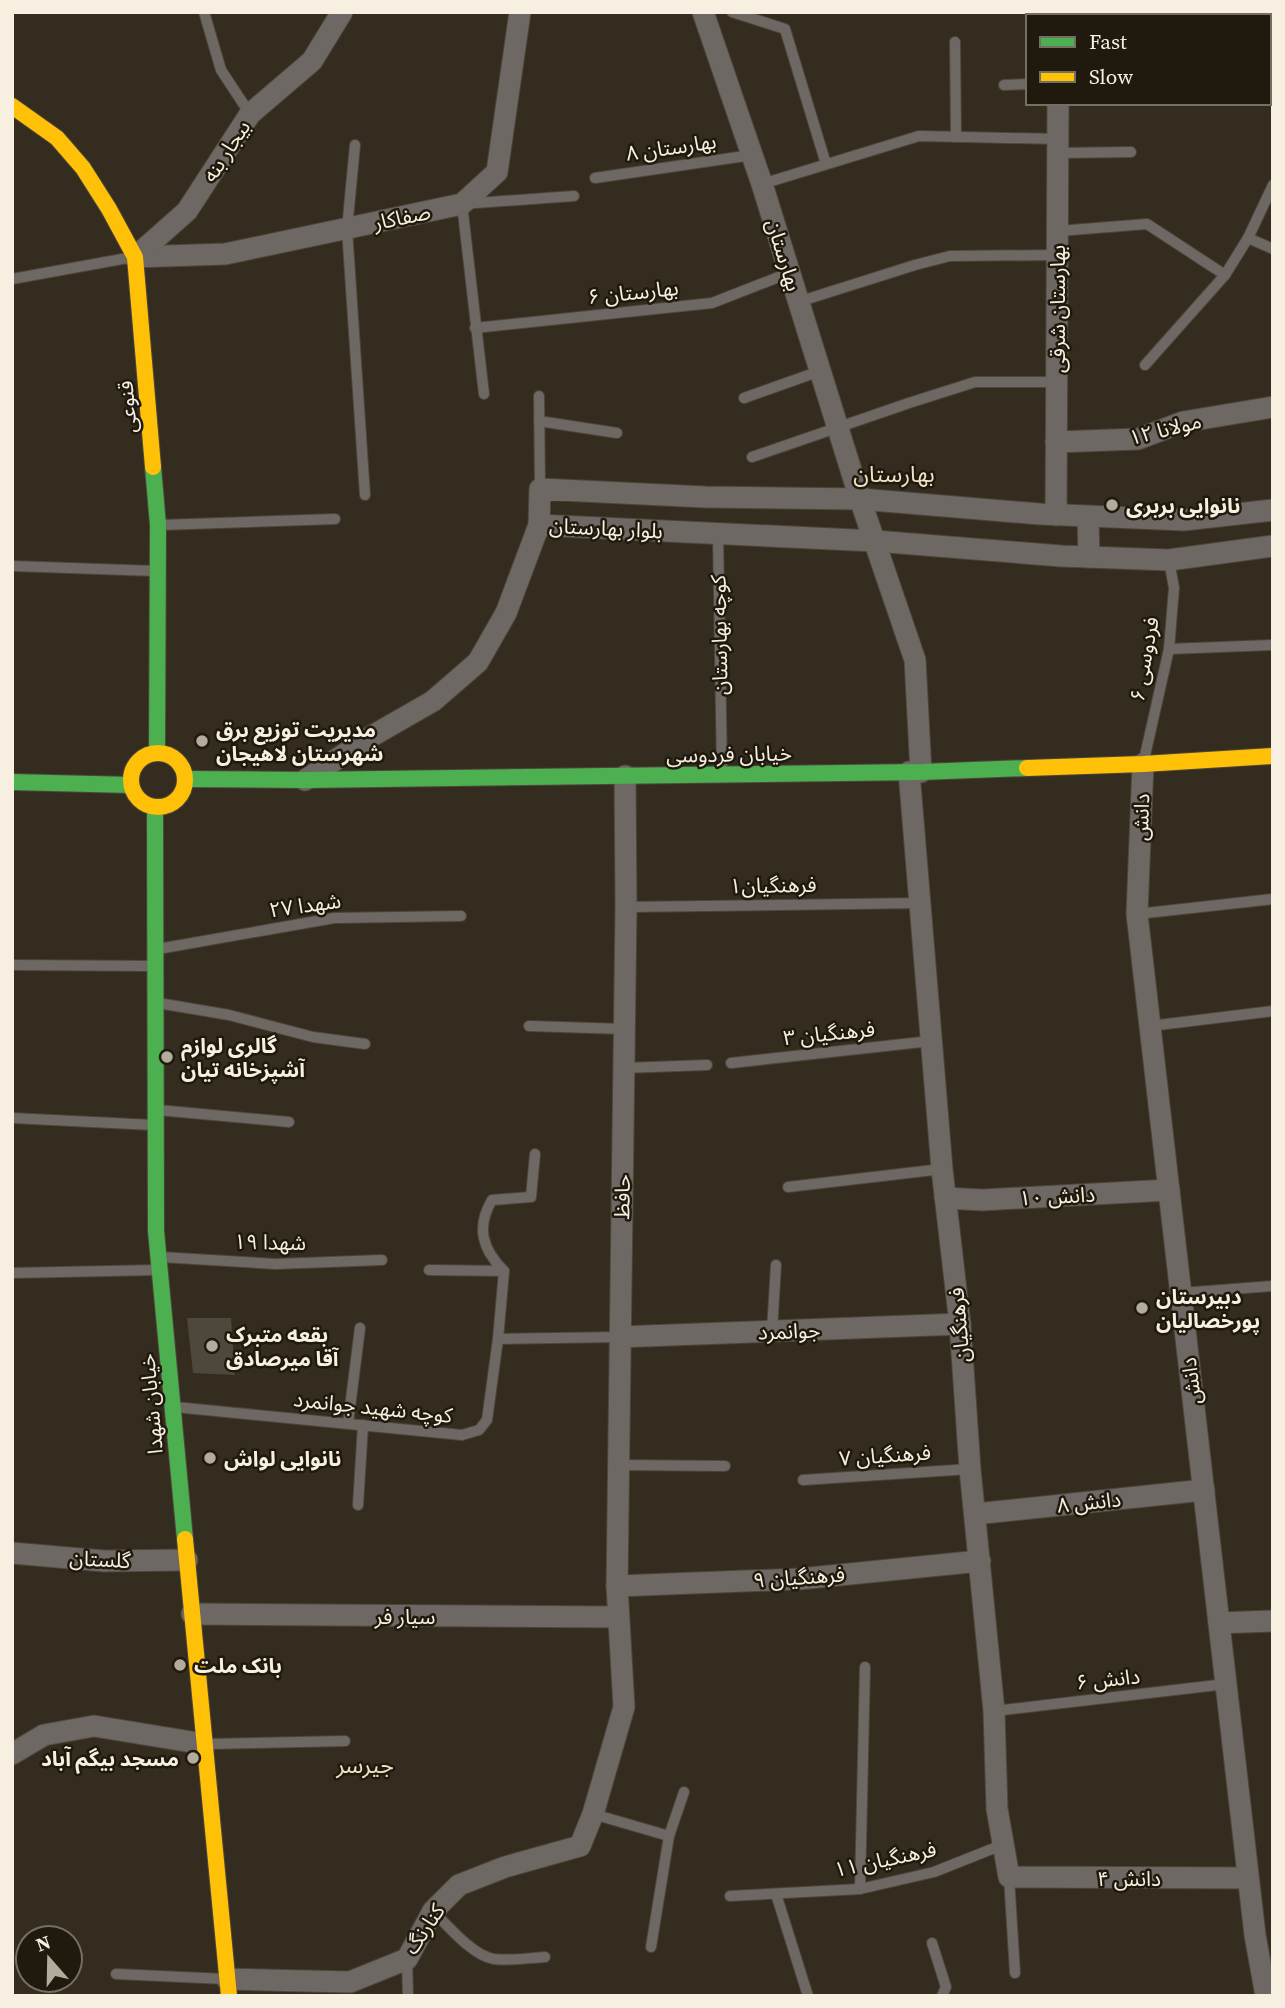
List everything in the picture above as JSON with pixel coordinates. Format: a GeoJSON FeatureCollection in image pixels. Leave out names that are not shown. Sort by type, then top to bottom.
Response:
{"type":"FeatureCollection","features":[{"type":"Feature","properties":{"kind":"main road","name":"قنوعی"},"geometry":{"type":"LineString","coordinates":[[12,106],[57,138],[83,168],[135,257],[158,525],[157,752]]}},
{"type":"Feature","properties":{"kind":"main road"},"geometry":{"type":"LineString","coordinates":[[157,752],[175,758],[184,770],[186,779],[185,788],[173,803],[155,807],[140,800],[131,785],[131,776],[138,762],[157,752]]}},
{"type":"Feature","properties":{"kind":"main road","name":"خیابان فردوسی"},"geometry":{"type":"LineString","coordinates":[[186,779],[305,780],[915,772],[1143,764],[1273,756]]}},
{"type":"Feature","properties":{"kind":"main road"},"geometry":{"type":"LineString","coordinates":[[12,782],[131,785]]}},
{"type":"Feature","properties":{"kind":"main road","name":"خیابان شهدا"},"geometry":{"type":"LineString","coordinates":[[155,807],[156,1231],[228,1987]]}},
{"type":"Feature","properties":{"kind":"street","name":"بیجار بنه"},"geometry":{"type":"LineString","coordinates":[[135,257],[187,211],[250,114],[312,61],[342,12]]}},
{"type":"Feature","properties":{"kind":"street"},"geometry":{"type":"LineString","coordinates":[[463,204],[497,172],[520,12]]}},
{"type":"Feature","properties":{"kind":"street","name":"بهارستان"},"geometry":{"type":"LineString","coordinates":[[703,12],[762,184],[875,541]]}},
{"type":"Feature","properties":{"kind":"street","name":"بهارستان شرقی"},"geometry":{"type":"LineString","coordinates":[[1056,515],[1058,105]]}},
{"type":"Feature","properties":{"kind":"street","name":"صفاکار"},"geometry":{"type":"LineString","coordinates":[[135,257],[225,254],[463,204]]}},
{"type":"Feature","properties":{"kind":"street","name":"مولانا ۱۲"},"geometry":{"type":"LineString","coordinates":[[1056,442],[1138,439],[1183,422],[1273,407]]}},
{"type":"Feature","properties":{"kind":"street","name":"بلوار بهارستان"},"geometry":{"type":"LineString","coordinates":[[1273,510],[1184,520],[1056,515],[860,499],[705,498],[540,489],[539,525],[875,541],[1089,557],[1169,560],[1273,546]]}},
{"type":"Feature","properties":{"kind":"street","name":"کوچه بهارستان"},"geometry":{"type":"LineString","coordinates":[[705,498],[718,535]]}},
{"type":"Feature","properties":{"kind":"street"},"geometry":{"type":"LineString","coordinates":[[1088,517],[1089,557]]}},
{"type":"Feature","properties":{"kind":"street"},"geometry":{"type":"LineString","coordinates":[[305,780],[372,736],[433,701],[478,662],[506,614],[539,525]]}},
{"type":"Feature","properties":{"kind":"street","name":"فرهنگیان"},"geometry":{"type":"LineString","coordinates":[[875,541],[915,660],[915,772],[931,1041],[942,1170],[960,1324],[970,1469],[994,1711],[997,1809],[1009,1877]]}},
{"type":"Feature","properties":{"kind":"street","name":"دانش"},"geometry":{"type":"LineString","coordinates":[[1143,764],[1138,914],[1248,1878],[1264,1935],[1266,1996]]}},
{"type":"Feature","properties":{"kind":"street","name":"حافظ"},"geometry":{"type":"LineString","coordinates":[[593,1814],[624,1707],[617,1586],[626,907],[625,776]]}},
{"type":"Feature","properties":{"kind":"street","name":"دانش ۱۰"},"geometry":{"type":"LineString","coordinates":[[945,1198],[982,1200],[1169,1190]]}},
{"type":"Feature","properties":{"kind":"street","name":"جوانمرد"},"geometry":{"type":"LineString","coordinates":[[619,1337],[960,1324]]}},
{"type":"Feature","properties":{"kind":"street","name":"دانش ۸"},"geometry":{"type":"LineString","coordinates":[[975,1514],[1204,1490]]}},
{"type":"Feature","properties":{"kind":"street","name":"گلستان"},"geometry":{"type":"LineString","coordinates":[[12,1553],[104,1561],[187,1560]]}},
{"type":"Feature","properties":{"kind":"street","name":"فرهنگیان ۹"},"geometry":{"type":"LineString","coordinates":[[617,1586],[799,1579],[979,1561]]}},
{"type":"Feature","properties":{"kind":"street","name":"سیار فر"},"geometry":{"type":"LineString","coordinates":[[192,1614],[618,1617]]}},
{"type":"Feature","properties":{"kind":"street"},"geometry":{"type":"LineString","coordinates":[[1219,1623],[1273,1621]]}},
{"type":"Feature","properties":{"kind":"street"},"geometry":{"type":"LineString","coordinates":[[12,1754],[44,1735],[94,1726],[204,1744]]}},
{"type":"Feature","properties":{"kind":"street","name":"کنارنگ"},"geometry":{"type":"LineString","coordinates":[[228,1987],[350,1982],[407,1959],[433,1911],[459,1885],[505,1867],[580,1846],[593,1814]]}},
{"type":"Feature","properties":{"kind":"street","name":"دانش ۴"},"geometry":{"type":"LineString","coordinates":[[1009,1877],[1248,1878]]}},
{"type":"Feature","properties":{"kind":"lane"},"geometry":{"type":"LineString","coordinates":[[204,12],[221,70],[250,114]]}},
{"type":"Feature","properties":{"kind":"lane"},"geometry":{"type":"LineString","coordinates":[[732,12],[785,29],[826,164]]}},
{"type":"Feature","properties":{"kind":"lane"},"geometry":{"type":"LineString","coordinates":[[955,42],[956,137]]}},
{"type":"Feature","properties":{"kind":"lane"},"geometry":{"type":"LineString","coordinates":[[1004,85],[1026,84]]}},
{"type":"Feature","properties":{"kind":"lane"},"geometry":{"type":"LineString","coordinates":[[762,184],[919,136],[1131,152]]}},
{"type":"Feature","properties":{"kind":"lane"},"geometry":{"type":"LineString","coordinates":[[355,145],[347,229],[365,495]]}},
{"type":"Feature","properties":{"kind":"lane","name":"بهارستان ۸"},"geometry":{"type":"LineString","coordinates":[[595,178],[752,155]]}},
{"type":"Feature","properties":{"kind":"lane"},"geometry":{"type":"LineString","coordinates":[[1145,365],[1225,275],[1248,238],[1273,185]]}},
{"type":"Feature","properties":{"kind":"lane"},"geometry":{"type":"LineString","coordinates":[[484,394],[463,204],[574,196]]}},
{"type":"Feature","properties":{"kind":"lane"},"geometry":{"type":"LineString","coordinates":[[1058,231],[1147,224],[1225,275]]}},
{"type":"Feature","properties":{"kind":"lane"},"geometry":{"type":"LineString","coordinates":[[1248,238],[1273,249]]}},
{"type":"Feature","properties":{"kind":"lane"},"geometry":{"type":"LineString","coordinates":[[798,302],[950,256],[1058,255]]}},
{"type":"Feature","properties":{"kind":"lane"},"geometry":{"type":"LineString","coordinates":[[12,279],[135,257]]}},
{"type":"Feature","properties":{"kind":"lane","name":"بهارستان ۶"},"geometry":{"type":"LineString","coordinates":[[475,328],[712,303],[789,273]]}},
{"type":"Feature","properties":{"kind":"lane"},"geometry":{"type":"LineString","coordinates":[[744,398],[820,371]]}},
{"type":"Feature","properties":{"kind":"lane"},"geometry":{"type":"LineString","coordinates":[[752,457],[975,382],[1057,382]]}},
{"type":"Feature","properties":{"kind":"lane"},"geometry":{"type":"LineString","coordinates":[[539,396],[540,489]]}},
{"type":"Feature","properties":{"kind":"lane"},"geometry":{"type":"LineString","coordinates":[[539,421],[617,433]]}},
{"type":"Feature","properties":{"kind":"lane"},"geometry":{"type":"LineString","coordinates":[[158,525],[335,519]]}},
{"type":"Feature","properties":{"kind":"lane","name":"کوچه بهارستان"},"geometry":{"type":"LineString","coordinates":[[718,535],[722,775]]}},
{"type":"Feature","properties":{"kind":"lane","name":"فردوسی ۶"},"geometry":{"type":"LineString","coordinates":[[1143,764],[1169,649],[1174,588],[1169,560]]}},
{"type":"Feature","properties":{"kind":"lane"},"geometry":{"type":"LineString","coordinates":[[12,566],[157,571]]}},
{"type":"Feature","properties":{"kind":"lane"},"geometry":{"type":"LineString","coordinates":[[1169,649],[1273,645]]}},
{"type":"Feature","properties":{"kind":"lane"},"geometry":{"type":"LineString","coordinates":[[1138,914],[1273,899]]}},
{"type":"Feature","properties":{"kind":"lane","name":"فرهنگیان۱"},"geometry":{"type":"LineString","coordinates":[[626,907],[921,902]]}},
{"type":"Feature","properties":{"kind":"lane","name":"۲۷ شهدا"},"geometry":{"type":"LineString","coordinates":[[12,965],[155,957],[334,918],[461,916]]}},
{"type":"Feature","properties":{"kind":"lane"},"geometry":{"type":"LineString","coordinates":[[155,1002],[229,1014],[313,1037],[365,1044]]}},
{"type":"Feature","properties":{"kind":"lane"},"geometry":{"type":"LineString","coordinates":[[1150,1026],[1273,1011]]}},
{"type":"Feature","properties":{"kind":"lane"},"geometry":{"type":"LineString","coordinates":[[529,1026],[623,1029]]}},
{"type":"Feature","properties":{"kind":"lane","name":"فرهنگیان ۳"},"geometry":{"type":"LineString","coordinates":[[732,1063],[931,1041]]}},
{"type":"Feature","properties":{"kind":"lane"},"geometry":{"type":"LineString","coordinates":[[624,1068],[707,1065]]}},
{"type":"Feature","properties":{"kind":"lane"},"geometry":{"type":"LineString","coordinates":[[12,1118],[289,1122]]}},
{"type":"Feature","properties":{"kind":"lane"},"geometry":{"type":"LineString","coordinates":[[504,1271],[493,1260],[485,1245],[484,1214],[492,1200],[531,1197],[535,1154]]}},
{"type":"Feature","properties":{"kind":"lane"},"geometry":{"type":"LineString","coordinates":[[788,1187],[942,1170]]}},
{"type":"Feature","properties":{"kind":"lane","name":"شهدا ۱۹"},"geometry":{"type":"LineString","coordinates":[[12,1273],[159,1263],[276,1264],[382,1260]]}},
{"type":"Feature","properties":{"kind":"lane"},"geometry":{"type":"LineString","coordinates":[[772,1331],[776,1265]]}},
{"type":"Feature","properties":{"kind":"lane"},"geometry":{"type":"LineString","coordinates":[[429,1270],[504,1271]]}},
{"type":"Feature","properties":{"kind":"lane","name":"کوچه شهید جوانمرد"},"geometry":{"type":"LineString","coordinates":[[172,1407],[463,1435],[479,1430],[487,1420],[504,1271]]}},
{"type":"Feature","properties":{"kind":"lane"},"geometry":{"type":"LineString","coordinates":[[1181,1293],[1273,1286]]}},
{"type":"Feature","properties":{"kind":"lane"},"geometry":{"type":"LineString","coordinates":[[348,1423],[360,1328]]}},
{"type":"Feature","properties":{"kind":"lane"},"geometry":{"type":"LineString","coordinates":[[498,1339],[619,1337]]}},
{"type":"Feature","properties":{"kind":"lane"},"geometry":{"type":"LineString","coordinates":[[358,1505],[363,1425]]}},
{"type":"Feature","properties":{"kind":"lane"},"geometry":{"type":"LineString","coordinates":[[619,1465],[725,1466]]}},
{"type":"Feature","properties":{"kind":"lane","name":"فرهنگیان ۷"},"geometry":{"type":"LineString","coordinates":[[803,1480],[970,1469]]}},
{"type":"Feature","properties":{"kind":"lane"},"geometry":{"type":"LineString","coordinates":[[860,1889],[865,1667]]}},
{"type":"Feature","properties":{"kind":"lane","name":"دانش ۶"},"geometry":{"type":"LineString","coordinates":[[994,1711],[1226,1684]]}},
{"type":"Feature","properties":{"kind":"lane"},"geometry":{"type":"LineString","coordinates":[[204,1744],[345,1741]]}},
{"type":"Feature","properties":{"kind":"lane"},"geometry":{"type":"LineString","coordinates":[[650,1947],[669,1836],[684,1792]]}},
{"type":"Feature","properties":{"kind":"lane"},"geometry":{"type":"LineString","coordinates":[[593,1814],[669,1836]]}},
{"type":"Feature","properties":{"kind":"lane","name":"فرهنگیان ۱۱"},"geometry":{"type":"LineString","coordinates":[[730,1896],[860,1889],[934,1872],[1002,1845]]}},
{"type":"Feature","properties":{"kind":"lane"},"geometry":{"type":"LineString","coordinates":[[1009,1877],[1016,1973]]}},
{"type":"Feature","properties":{"kind":"lane"},"geometry":{"type":"LineString","coordinates":[[776,1894],[808,1996]]}},
{"type":"Feature","properties":{"kind":"lane"},"geometry":{"type":"LineString","coordinates":[[433,1911],[465,1942],[492,1959],[545,1957]]}},
{"type":"Feature","properties":{"kind":"lane"},"geometry":{"type":"LineString","coordinates":[[932,1942],[946,1987],[942,1996]]}},
{"type":"Feature","properties":{"kind":"lane"},"geometry":{"type":"LineString","coordinates":[[407,1959],[408,1996]]}},
{"type":"Feature","properties":{"kind":"lane"},"geometry":{"type":"LineString","coordinates":[[116,1974],[228,1987]]}},
{"type":"Feature","properties":{"kind":"building","name":"بقعه متبرک آقا میرصادق"},"geometry":{"type":"Polygon","coordinates":[[[187,1318],[231,1318],[235,1375],[193,1373],[187,1318]]]}},
{"type":"Feature","properties":{"kind":"traffic: fast"},"geometry":{"type":"LineString","coordinates":[[153,467],[158,525],[157,752]]}},
{"type":"Feature","properties":{"kind":"traffic: fast"},"geometry":{"type":"LineString","coordinates":[[186,779],[305,780],[921,772],[1027,768]]}},
{"type":"Feature","properties":{"kind":"traffic: fast"},"geometry":{"type":"LineString","coordinates":[[12,782],[131,785]]}},
{"type":"Feature","properties":{"kind":"traffic: fast"},"geometry":{"type":"LineString","coordinates":[[155,807],[156,1231],[185,1539]]}},
{"type":"Feature","properties":{"kind":"traffic: slow"},"geometry":{"type":"LineString","coordinates":[[12,106],[57,138],[83,168],[135,257],[153,467]]}},
{"type":"Feature","properties":{"kind":"traffic: slow"},"geometry":{"type":"LineString","coordinates":[[158,753],[177,761],[185,780],[177,799],[158,807],[139,799],[131,780],[139,761],[158,753]]}},
{"type":"Feature","properties":{"kind":"traffic: slow"},"geometry":{"type":"LineString","coordinates":[[1027,768],[1273,756]]}},
{"type":"Feature","properties":{"kind":"traffic: slow"},"geometry":{"type":"LineString","coordinates":[[185,1539],[229,1996]]}},
{"type":"Feature","properties":{"kind":"place","name":"نانوایی بربری"},"geometry":{"type":"Point","coordinates":[1112,505]}},
{"type":"Feature","properties":{"kind":"place","name":"مدیریت توزیع برق شهرستان لاهیجان"},"geometry":{"type":"Point","coordinates":[202,741]}},
{"type":"Feature","properties":{"kind":"place","name":"گالری لوازم آشپزخانه تیان"},"geometry":{"type":"Point","coordinates":[167,1057]}},
{"type":"Feature","properties":{"kind":"place","name":"دبیرستان پورخصالیان"},"geometry":{"type":"Point","coordinates":[1142,1308]}},
{"type":"Feature","properties":{"kind":"place","name":"بقعه متبرک آقا میرصادق"},"geometry":{"type":"Point","coordinates":[212,1346]}},
{"type":"Feature","properties":{"kind":"place","name":"نانوایی لواش"},"geometry":{"type":"Point","coordinates":[210,1458]}},
{"type":"Feature","properties":{"kind":"place","name":"بانک ملت"},"geometry":{"type":"Point","coordinates":[180,1665]}},
{"type":"Feature","properties":{"kind":"place","name":"مسجد بیگم آباد"},"geometry":{"type":"Point","coordinates":[193,1758]}},
{"type":"Feature","properties":{"kind":"district","name":"بهارستان"},"geometry":{"type":"Point","coordinates":[894,474]}},
{"type":"Feature","properties":{"kind":"district","name":"جیرسر"},"geometry":{"type":"Point","coordinates":[365,1765]}}]}
